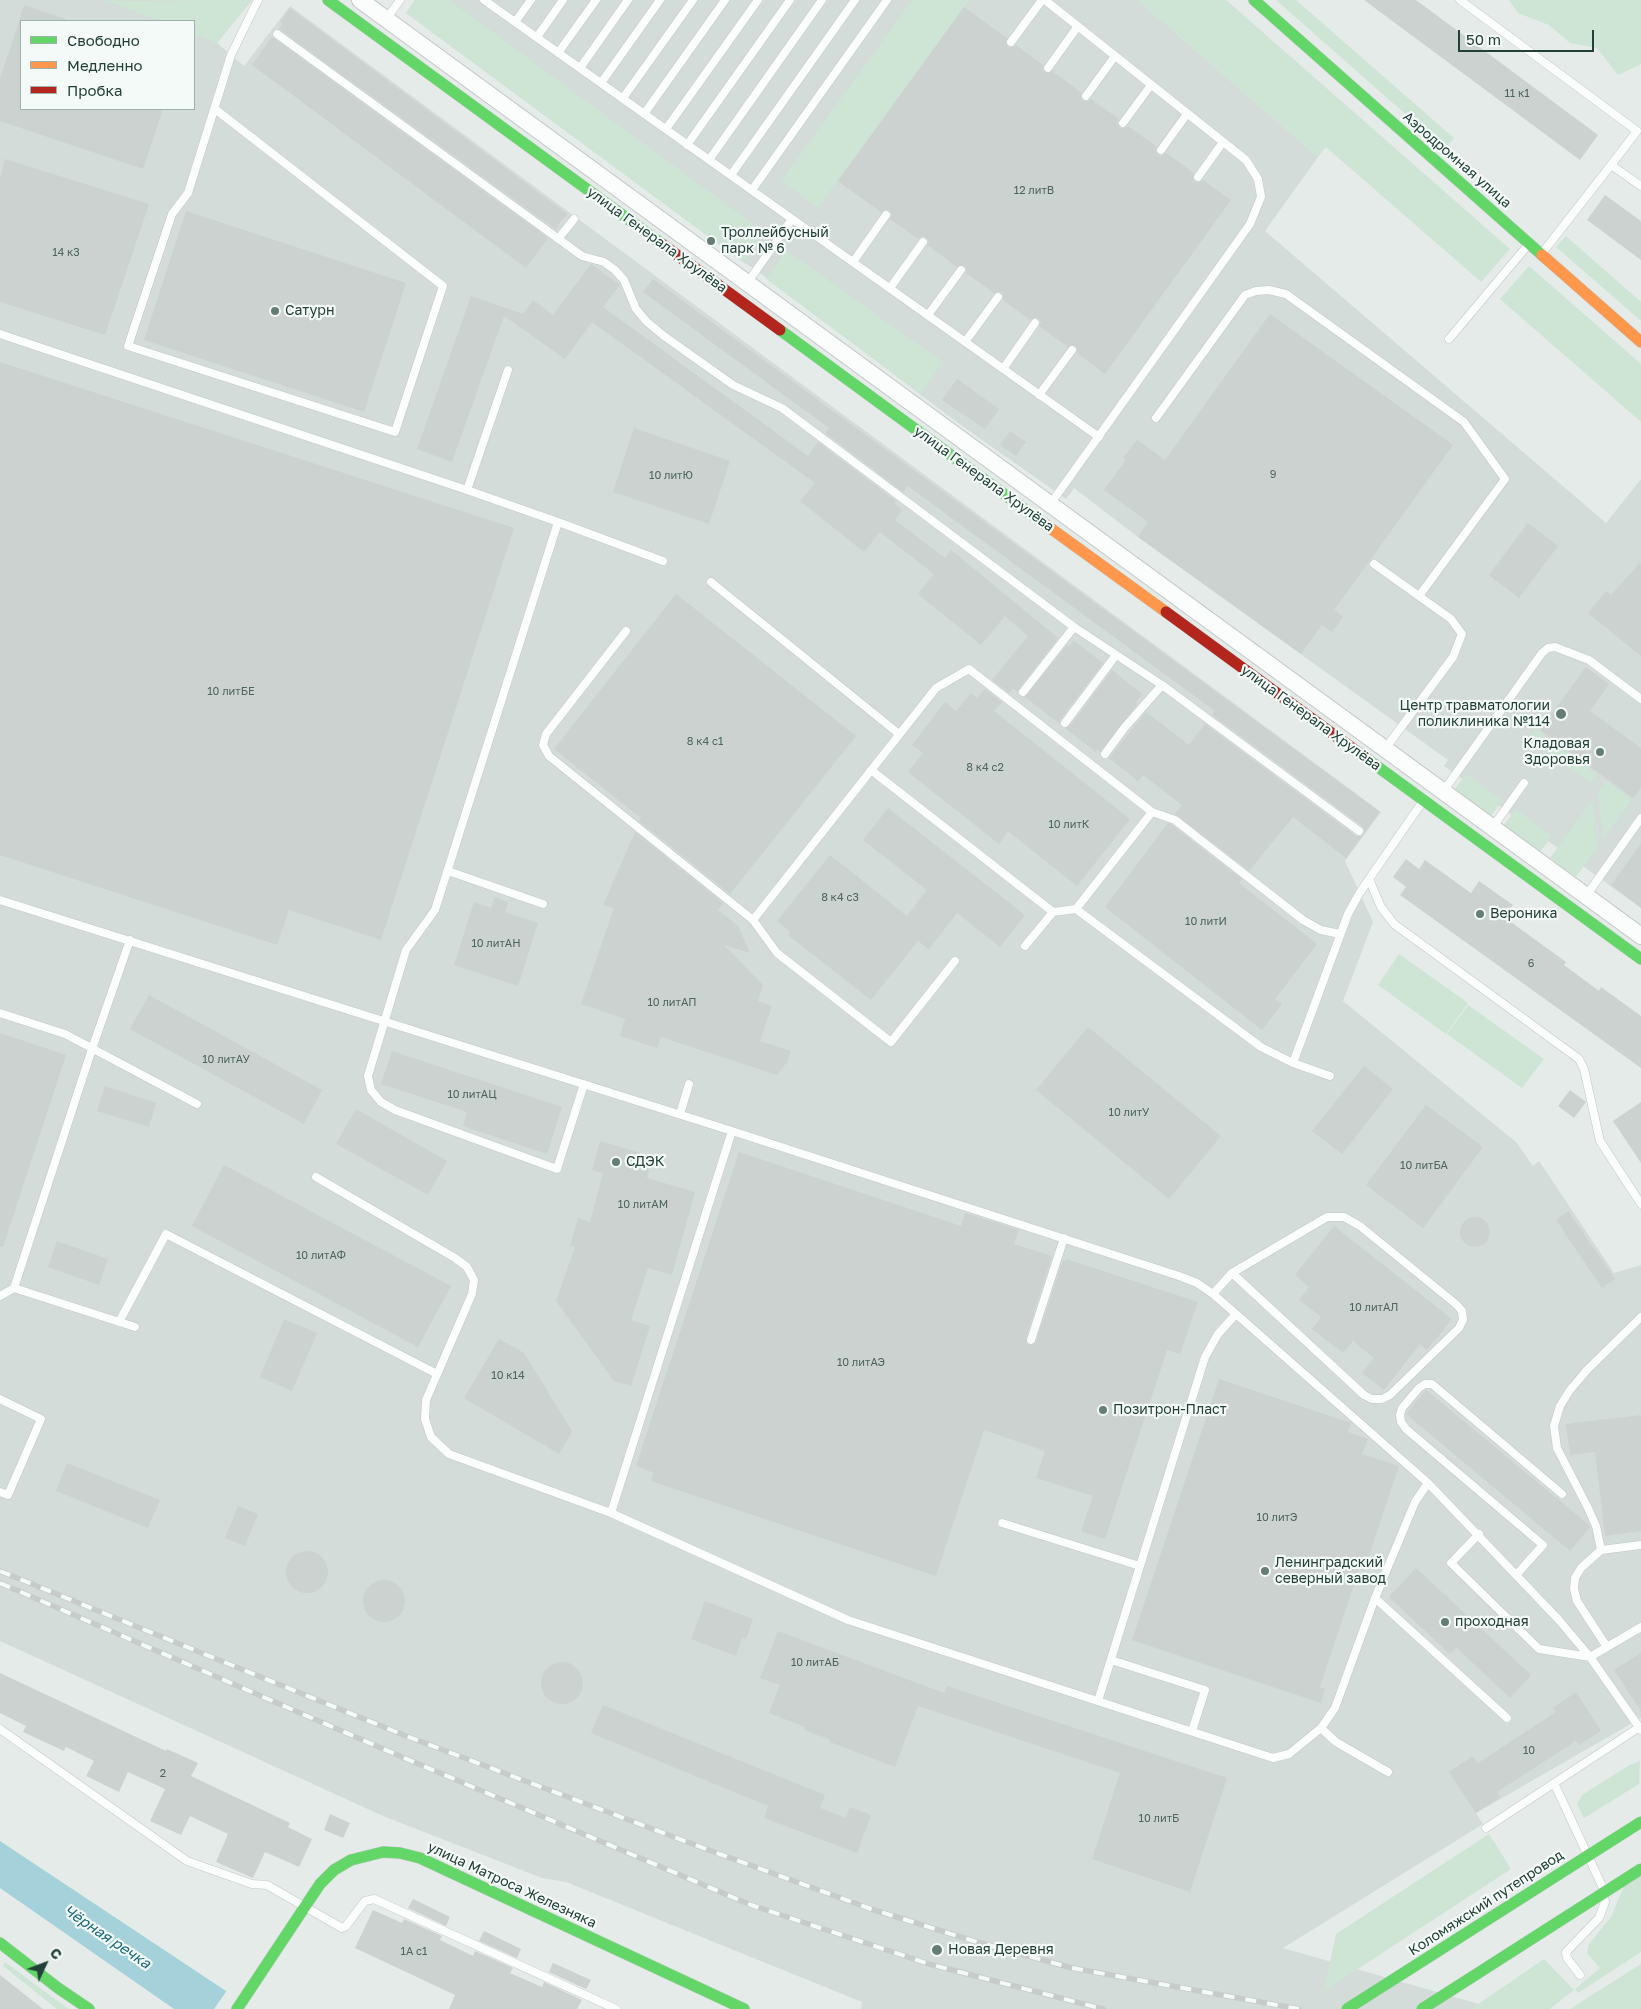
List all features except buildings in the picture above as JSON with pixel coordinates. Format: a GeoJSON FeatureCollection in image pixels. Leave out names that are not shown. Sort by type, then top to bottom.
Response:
{"type":"FeatureCollection","features":[{"type":"Feature","properties":{"kind":"street","name":"улица Генерала Хрулёва"},"geometry":{"type":"LineString","coordinates":[[328,0],[1641,959]]}},
{"type":"Feature","properties":{"kind":"street","name":"улица Генерала Хрулёва"},"geometry":{"type":"LineString","coordinates":[[360,0],[1641,936]]}},
{"type":"Feature","properties":{"kind":"street","name":"Аэродромная улица"},"geometry":{"type":"LineString","coordinates":[[1254,0],[1641,342]]}},
{"type":"Feature","properties":{"kind":"street","name":"Коломяжский путепровод"},"geometry":{"type":"LineString","coordinates":[[1348,2009],[1641,1822]]}},
{"type":"Feature","properties":{"kind":"street","name":"улица Матроса Железняка"},"geometry":{"type":"LineString","coordinates":[[237,2009],[320,1884],[334,1870],[346,1863],[367,1855],[383,1852],[400,1853],[420,1858],[744,2009]]}},
{"type":"Feature","properties":{"kind":"street"},"geometry":{"type":"LineString","coordinates":[[1422,2009],[1641,1869]]}},
{"type":"Feature","properties":{"kind":"street"},"geometry":{"type":"LineString","coordinates":[[0,1943],[58,1988],[89,2009]]}},
{"type":"Feature","properties":{"kind":"lane"},"geometry":{"type":"LineString","coordinates":[[215,109],[443,286],[395,432],[128,346],[172,214],[188,193],[232,55],[258,0]]}},
{"type":"Feature","properties":{"kind":"lane"},"geometry":{"type":"LineString","coordinates":[[375,34],[400,0]]}},
{"type":"Feature","properties":{"kind":"lane"},"geometry":{"type":"LineString","coordinates":[[484,0],[1099,437]]}},
{"type":"Feature","properties":{"kind":"lane"},"geometry":{"type":"LineString","coordinates":[[515,22],[531,0]]}},
{"type":"Feature","properties":{"kind":"lane"},"geometry":{"type":"LineString","coordinates":[[537,37],[563,0]]}},
{"type":"Feature","properties":{"kind":"lane"},"geometry":{"type":"LineString","coordinates":[[558,53],[596,0]]}},
{"type":"Feature","properties":{"kind":"lane"},"geometry":{"type":"LineString","coordinates":[[580,68],[628,0]]}},
{"type":"Feature","properties":{"kind":"lane"},"geometry":{"type":"LineString","coordinates":[[601,83],[660,0]]}},
{"type":"Feature","properties":{"kind":"lane"},"geometry":{"type":"LineString","coordinates":[[623,98],[693,0]]}},
{"type":"Feature","properties":{"kind":"lane"},"geometry":{"type":"LineString","coordinates":[[644,114],[725,0]]}},
{"type":"Feature","properties":{"kind":"lane"},"geometry":{"type":"LineString","coordinates":[[666,129],[758,0]]}},
{"type":"Feature","properties":{"kind":"lane"},"geometry":{"type":"LineString","coordinates":[[688,144],[790,0]]}},
{"type":"Feature","properties":{"kind":"lane"},"geometry":{"type":"LineString","coordinates":[[709,160],[822,0]]}},
{"type":"Feature","properties":{"kind":"lane"},"geometry":{"type":"LineString","coordinates":[[730,175],[855,0]]}},
{"type":"Feature","properties":{"kind":"lane"},"geometry":{"type":"LineString","coordinates":[[752,190],[887,0]]}},
{"type":"Feature","properties":{"kind":"lane"},"geometry":{"type":"LineString","coordinates":[[1011,42],[1043,0],[1246,160],[1258,179],[1261,197],[1250,224],[1040,520]]}},
{"type":"Feature","properties":{"kind":"lane"},"geometry":{"type":"LineString","coordinates":[[1460,0],[1637,131],[1542,254]]}},
{"type":"Feature","properties":{"kind":"lane"},"geometry":{"type":"LineString","coordinates":[[1048,68],[1078,26]]}},
{"type":"Feature","properties":{"kind":"lane"},"geometry":{"type":"LineString","coordinates":[[277,34],[582,256],[604,262],[615,270],[624,280],[636,309],[647,322],[664,336],[733,385],[782,408],[1074,627],[1162,685],[1359,831]]}},
{"type":"Feature","properties":{"kind":"lane"},"geometry":{"type":"LineString","coordinates":[[1086,96],[1115,56]]}},
{"type":"Feature","properties":{"kind":"lane"},"geometry":{"type":"LineString","coordinates":[[1124,122],[1151,85]]}},
{"type":"Feature","properties":{"kind":"lane"},"geometry":{"type":"LineString","coordinates":[[1161,150],[1187,114]]}},
{"type":"Feature","properties":{"kind":"lane"},"geometry":{"type":"LineString","coordinates":[[1198,177],[1223,142]]}},
{"type":"Feature","properties":{"kind":"lane"},"geometry":{"type":"LineString","coordinates":[[1612,165],[1641,186]]}},
{"type":"Feature","properties":{"kind":"lane"},"geometry":{"type":"LineString","coordinates":[[592,193],[603,177]]}},
{"type":"Feature","properties":{"kind":"lane"},"geometry":{"type":"LineString","coordinates":[[853,262],[886,215]]}},
{"type":"Feature","properties":{"kind":"lane"},"geometry":{"type":"LineString","coordinates":[[558,239],[574,219]]}},
{"type":"Feature","properties":{"kind":"lane"},"geometry":{"type":"LineString","coordinates":[[736,298],[792,219]]}},
{"type":"Feature","properties":{"kind":"lane"},"geometry":{"type":"LineString","coordinates":[[890,288],[923,242]]}},
{"type":"Feature","properties":{"kind":"lane"},"geometry":{"type":"LineString","coordinates":[[1449,339],[1529,243]]}},
{"type":"Feature","properties":{"kind":"lane"},"geometry":{"type":"LineString","coordinates":[[928,315],[961,270]]}},
{"type":"Feature","properties":{"kind":"lane"},"geometry":{"type":"LineString","coordinates":[[1156,418],[1244,295],[1256,290],[1269,290],[1286,294],[1464,422],[1505,479],[1419,596]]}},
{"type":"Feature","properties":{"kind":"lane"},"geometry":{"type":"LineString","coordinates":[[965,342],[998,297]]}},
{"type":"Feature","properties":{"kind":"lane"},"geometry":{"type":"LineString","coordinates":[[1003,368],[1035,324]]}},
{"type":"Feature","properties":{"kind":"lane"},"geometry":{"type":"LineString","coordinates":[[0,334],[467,490],[663,561]]}},
{"type":"Feature","properties":{"kind":"lane"},"geometry":{"type":"LineString","coordinates":[[1039,395],[1072,350]]}},
{"type":"Feature","properties":{"kind":"lane"},"geometry":{"type":"LineString","coordinates":[[467,490],[508,370]]}},
{"type":"Feature","properties":{"kind":"lane"},"geometry":{"type":"LineString","coordinates":[[558,522],[436,910],[406,950],[368,1076],[371,1090],[381,1102],[394,1110],[556,1169],[584,1084]]}},
{"type":"Feature","properties":{"kind":"lane"},"geometry":{"type":"LineString","coordinates":[[1374,564],[1451,619],[1462,634],[1453,657],[1374,764]]}},
{"type":"Feature","properties":{"kind":"lane"},"geometry":{"type":"LineString","coordinates":[[711,582],[899,734]]}},
{"type":"Feature","properties":{"kind":"lane"},"geometry":{"type":"LineString","coordinates":[[1023,692],[1074,627]]}},
{"type":"Feature","properties":{"kind":"lane"},"geometry":{"type":"LineString","coordinates":[[626,631],[546,734],[543,745],[549,756],[753,920],[777,953],[892,1042],[954,962]]}},
{"type":"Feature","properties":{"kind":"lane"},"geometry":{"type":"LineString","coordinates":[[1293,1063],[1340,934],[1355,900],[1542,653],[1548,648],[1555,647],[1589,660],[1641,698]]}},
{"type":"Feature","properties":{"kind":"lane"},"geometry":{"type":"LineString","coordinates":[[1065,723],[1116,655]]}},
{"type":"Feature","properties":{"kind":"lane"},"geometry":{"type":"LineString","coordinates":[[753,920],[936,688],[969,669],[1152,812],[1175,820],[1303,920],[1321,930],[1340,934]]}},
{"type":"Feature","properties":{"kind":"lane"},"geometry":{"type":"LineString","coordinates":[[1105,754],[1125,727],[1162,685]]}},
{"type":"Feature","properties":{"kind":"lane"},"geometry":{"type":"LineString","coordinates":[[871,770],[1053,912]]}},
{"type":"Feature","properties":{"kind":"lane"},"geometry":{"type":"LineString","coordinates":[[1482,842],[1524,783]]}},
{"type":"Feature","properties":{"kind":"lane"},"geometry":{"type":"LineString","coordinates":[[1076,909],[1152,812]]}},
{"type":"Feature","properties":{"kind":"lane"},"geometry":{"type":"LineString","coordinates":[[1575,910],[1641,818]]}},
{"type":"Feature","properties":{"kind":"lane"},"geometry":{"type":"LineString","coordinates":[[448,871],[543,904]]}},
{"type":"Feature","properties":{"kind":"lane"},"geometry":{"type":"LineString","coordinates":[[1370,879],[1381,907],[1394,924],[1578,1058],[1584,1069],[1600,1141],[1641,1204]]}},
{"type":"Feature","properties":{"kind":"lane"},"geometry":{"type":"LineString","coordinates":[[0,900],[680,1114],[1064,1238],[1179,1276],[1197,1284],[1213,1294],[1428,1483],[1479,1534],[1558,1618],[1590,1657],[1639,1729],[1486,1828]]}},
{"type":"Feature","properties":{"kind":"lane"},"geometry":{"type":"LineString","coordinates":[[1026,946],[1053,912],[1076,909],[1261,1047],[1293,1063],[1330,1076]]}},
{"type":"Feature","properties":{"kind":"lane"},"geometry":{"type":"LineString","coordinates":[[0,1296],[14,1288],[92,1049],[130,940]]}},
{"type":"Feature","properties":{"kind":"lane"},"geometry":{"type":"LineString","coordinates":[[0,1013],[65,1034],[197,1104]]}},
{"type":"Feature","properties":{"kind":"lane"},"geometry":{"type":"LineString","coordinates":[[680,1114],[689,1084]]}},
{"type":"Feature","properties":{"kind":"lane"},"geometry":{"type":"LineString","coordinates":[[611,1513],[732,1131]]}},
{"type":"Feature","properties":{"kind":"lane"},"geometry":{"type":"LineString","coordinates":[[316,1178],[455,1258],[467,1267],[474,1280],[472,1294],[426,1400],[425,1419],[431,1438],[449,1454],[611,1513],[848,1620],[1273,1758],[1289,1754],[1321,1728],[1335,1708],[1375,1598],[1415,1502],[1428,1483]]}},
{"type":"Feature","properties":{"kind":"lane"},"geometry":{"type":"LineString","coordinates":[[1213,1294],[1232,1273],[1327,1217],[1344,1217],[1360,1226],[1457,1305],[1462,1311],[1463,1320],[1459,1328],[1390,1395],[1382,1399],[1372,1399],[1364,1394],[1232,1273]]}},
{"type":"Feature","properties":{"kind":"lane"},"geometry":{"type":"LineString","coordinates":[[119,1322],[166,1234],[437,1374]]}},
{"type":"Feature","properties":{"kind":"lane"},"geometry":{"type":"LineString","coordinates":[[1031,1340],[1064,1238]]}},
{"type":"Feature","properties":{"kind":"lane"},"geometry":{"type":"LineString","coordinates":[[14,1288],[135,1327]]}},
{"type":"Feature","properties":{"kind":"lane"},"geometry":{"type":"LineString","coordinates":[[1098,1701],[1205,1357],[1218,1334],[1236,1314]]}},
{"type":"Feature","properties":{"kind":"lane"},"geometry":{"type":"LineString","coordinates":[[1601,1550],[1596,1526],[1557,1448],[1554,1426],[1560,1406],[1570,1390],[1587,1370],[1641,1317]]}},
{"type":"Feature","properties":{"kind":"lane"},"geometry":{"type":"LineString","coordinates":[[1516,1574],[1543,1545],[1406,1429],[1401,1422],[1402,1408],[1419,1388],[1425,1384],[1432,1384],[1562,1494]]}},
{"type":"Feature","properties":{"kind":"lane"},"geometry":{"type":"LineString","coordinates":[[0,1399],[41,1419],[8,1495],[0,1492]]}},
{"type":"Feature","properties":{"kind":"lane"},"geometry":{"type":"LineString","coordinates":[[1002,1523],[1140,1566]]}},
{"type":"Feature","properties":{"kind":"lane"},"geometry":{"type":"LineString","coordinates":[[1479,1534],[1451,1563],[1538,1649],[1590,1657],[1641,1627]]}},
{"type":"Feature","properties":{"kind":"lane"},"geometry":{"type":"LineString","coordinates":[[1607,1647],[1577,1601],[1574,1589],[1575,1578],[1581,1568],[1601,1550],[1641,1545]]}},
{"type":"Feature","properties":{"kind":"lane"},"geometry":{"type":"LineString","coordinates":[[1375,1598],[1507,1718]]}},
{"type":"Feature","properties":{"kind":"lane"},"geometry":{"type":"LineString","coordinates":[[1111,1660],[1205,1690],[1192,1732]]}},
{"type":"Feature","properties":{"kind":"lane"},"geometry":{"type":"LineString","coordinates":[[1321,1728],[1336,1742],[1388,1772]]}},
{"type":"Feature","properties":{"kind":"lane"},"geometry":{"type":"LineString","coordinates":[[0,1729],[187,1861],[252,1884],[267,1885],[342,1928],[346,1926],[365,1901],[374,1900],[616,2009]]}},
{"type":"Feature","properties":{"kind":"lane"},"geometry":{"type":"LineString","coordinates":[[1554,1783],[1603,1888],[1605,1902],[1599,1918],[1566,1952],[1567,1958],[1580,1975]]}},
{"type":"Feature","properties":{"kind":"shaded area"},"geometry":{"type":"Polygon","coordinates":[[[0,0],[252,0],[217,43],[244,66],[290,6],[1381,812],[1345,861],[1373,922],[1343,1001],[1516,1142],[1533,1166],[1539,1161],[1614,1273],[1641,1265],[1641,1718],[1476,1813],[1483,1824],[1283,1948],[1496,2009],[861,2009],[862,2002],[566,1882],[542,1878],[383,1816],[0,1641],[0,0]]]}},
{"type":"Feature","properties":{"kind":"shaded area"},"geometry":{"type":"Polygon","coordinates":[[[415,0],[1138,0],[1318,157],[1265,231],[1606,523],[1641,479],[1641,908],[1444,766],[1448,760],[1138,537],[1074,488],[1066,499],[958,423],[756,270],[406,13],[415,0]]]}},
{"type":"Feature","properties":{"kind":"green space"},"geometry":{"type":"Polygon","coordinates":[[[104,0],[252,0],[217,43],[195,34],[195,20],[157,20],[104,0]]]}},
{"type":"Feature","properties":{"kind":"green space"},"geometry":{"type":"Polygon","coordinates":[[[415,0],[449,0],[764,232],[743,262],[406,13],[415,0]]]}},
{"type":"Feature","properties":{"kind":"green space"},"geometry":{"type":"Polygon","coordinates":[[[912,0],[969,0],[818,208],[781,181],[912,0]]]}},
{"type":"Feature","properties":{"kind":"green space"},"geometry":{"type":"Polygon","coordinates":[[[1138,0],[1226,0],[1510,249],[1481,282],[1326,147],[1318,157],[1138,0]]]}},
{"type":"Feature","properties":{"kind":"green space"},"geometry":{"type":"Polygon","coordinates":[[[1276,0],[1296,0],[1454,138],[1445,149],[1276,0]]]}},
{"type":"Feature","properties":{"kind":"green space"},"geometry":{"type":"Polygon","coordinates":[[[1509,0],[1641,0],[1641,64],[1618,75],[1597,48],[1570,43],[1549,25],[1518,13],[1509,0]]]}},
{"type":"Feature","properties":{"kind":"green space"},"geometry":{"type":"Polygon","coordinates":[[[1566,236],[1641,302],[1641,321],[1556,247],[1566,236]]]}},
{"type":"Feature","properties":{"kind":"green space"},"geometry":{"type":"Polygon","coordinates":[[[786,250],[943,362],[921,394],[766,279],[786,250]]]}},
{"type":"Feature","properties":{"kind":"green space"},"geometry":{"type":"Polygon","coordinates":[[[1529,266],[1641,364],[1641,422],[1500,299],[1529,266]]]}},
{"type":"Feature","properties":{"kind":"green space"},"geometry":{"type":"Polygon","coordinates":[[[1535,729],[1597,774],[1590,783],[1529,738],[1535,729]]]}},
{"type":"Feature","properties":{"kind":"green space"},"geometry":{"type":"Polygon","coordinates":[[[1466,774],[1503,800],[1490,817],[1454,790],[1466,774]]]}},
{"type":"Feature","properties":{"kind":"green space"},"geometry":{"type":"Polygon","coordinates":[[[1606,781],[1632,800],[1603,839],[1598,792],[1606,781]]]}},
{"type":"Feature","properties":{"kind":"green space"},"geometry":{"type":"Polygon","coordinates":[[[1592,800],[1598,847],[1576,877],[1550,858],[1592,800]]]}},
{"type":"Feature","properties":{"kind":"green space"},"geometry":{"type":"Polygon","coordinates":[[[1516,809],[1552,836],[1540,852],[1504,825],[1516,809]]]}},
{"type":"Feature","properties":{"kind":"green space"},"geometry":{"type":"Polygon","coordinates":[[[1399,954],[1468,1003],[1446,1034],[1378,985],[1399,954]]]}},
{"type":"Feature","properties":{"kind":"green space"},"geometry":{"type":"Polygon","coordinates":[[[1468,1005],[1544,1059],[1522,1088],[1447,1034],[1468,1005]]]}},
{"type":"Feature","properties":{"kind":"green space"},"geometry":{"type":"Polygon","coordinates":[[[1640,1761],[1639,1784],[1584,1818],[1577,1804],[1582,1795],[1628,1766],[1640,1761]]]}},
{"type":"Feature","properties":{"kind":"green space"},"geometry":{"type":"Polygon","coordinates":[[[1489,1834],[1511,1869],[1324,1991],[1336,1934],[1489,1834]]]}},
{"type":"Feature","properties":{"kind":"green space"},"geometry":{"type":"Polygon","coordinates":[[[1641,1873],[1641,1952],[1578,1993],[1575,1989],[1600,1968],[1587,1953],[1589,1944],[1611,1917],[1625,1883],[1641,1873]]]}},
{"type":"Feature","properties":{"kind":"green space"},"geometry":{"type":"Polygon","coordinates":[[[1544,1959],[1574,1990],[1550,2009],[1471,2009],[1544,1959]]]}},
{"type":"Feature","properties":{"kind":"green space"},"geometry":{"type":"Polygon","coordinates":[[[5,1962],[69,2009],[57,2009],[3,1966],[5,1962]]]}},
{"type":"Feature","properties":{"kind":"green space"},"geometry":{"type":"Polygon","coordinates":[[[1641,1964],[1641,2009],[1570,2009],[1641,1964]]]}},
{"type":"Feature","properties":{"kind":"water","name":"Чёрная речка"},"geometry":{"type":"Polygon","coordinates":[[[0,1841],[254,2009],[174,2009],[0,1888],[0,1841]]]}},
{"type":"Feature","properties":{"kind":"pier"},"geometry":{"type":"Polygon","coordinates":[[[228,1989],[256,2007],[257,2009],[214,2009],[228,1989]]]}},
{"type":"Feature","properties":{"kind":"railway"},"geometry":{"type":"LineString","coordinates":[[0,1571],[406,1736],[871,1909],[977,1942],[1072,1968],[1299,2009]]}},
{"type":"Feature","properties":{"kind":"railway"},"geometry":{"type":"LineString","coordinates":[[0,1583],[395,1754],[751,1905],[929,1964],[1103,2009]]}},
{"type":"Feature","properties":{"kind":"traffic: fast"},"geometry":{"type":"LineString","coordinates":[[328,0],[662,244]]}},
{"type":"Feature","properties":{"kind":"traffic: fast"},"geometry":{"type":"LineString","coordinates":[[1254,0],[1542,255]]}},
{"type":"Feature","properties":{"kind":"traffic: fast"},"geometry":{"type":"LineString","coordinates":[[780,330],[1042,522]]}},
{"type":"Feature","properties":{"kind":"traffic: fast"},"geometry":{"type":"LineString","coordinates":[[1367,759],[1641,959]]}},
{"type":"Feature","properties":{"kind":"traffic: fast"},"geometry":{"type":"LineString","coordinates":[[1347,2009],[1641,1822]]}},
{"type":"Feature","properties":{"kind":"traffic: fast"},"geometry":{"type":"LineString","coordinates":[[237,2009],[320,1884],[334,1870],[351,1860],[383,1852],[400,1853],[420,1858],[744,2009]]}},
{"type":"Feature","properties":{"kind":"traffic: fast"},"geometry":{"type":"LineString","coordinates":[[1422,2009],[1641,1869]]}},
{"type":"Feature","properties":{"kind":"traffic: fast"},"geometry":{"type":"LineString","coordinates":[[0,1943],[58,1988],[89,2009]]}},
{"type":"Feature","properties":{"kind":"traffic: slow"},"geometry":{"type":"LineString","coordinates":[[1542,255],[1641,342]]}},
{"type":"Feature","properties":{"kind":"traffic: slow"},"geometry":{"type":"LineString","coordinates":[[1042,522],[1166,612]]}},
{"type":"Feature","properties":{"kind":"traffic: jam"},"geometry":{"type":"LineString","coordinates":[[662,244],[780,330]]}},
{"type":"Feature","properties":{"kind":"traffic: jam"},"geometry":{"type":"LineString","coordinates":[[1166,612],[1367,759]]}},
{"type":"Feature","properties":{"kind":"place","name":"Троллейбусный парк № 6"},"geometry":{"type":"Point","coordinates":[711,241]}},
{"type":"Feature","properties":{"kind":"place","name":"Сатурн"},"geometry":{"type":"Point","coordinates":[275,311]}},
{"type":"Feature","properties":{"kind":"place","name":"Центр травматологии поликлиника №114"},"geometry":{"type":"Point","coordinates":[1561,714]}},
{"type":"Feature","properties":{"kind":"place","name":"Кладовая Здоровья"},"geometry":{"type":"Point","coordinates":[1600,752]}},
{"type":"Feature","properties":{"kind":"place","name":"Вероника"},"geometry":{"type":"Point","coordinates":[1480,914]}},
{"type":"Feature","properties":{"kind":"place","name":"СДЭК"},"geometry":{"type":"Point","coordinates":[616,1162]}},
{"type":"Feature","properties":{"kind":"place","name":"Позитрон-Пласт"},"geometry":{"type":"Point","coordinates":[1103,1410]}},
{"type":"Feature","properties":{"kind":"place","name":"Ленинградский северный завод"},"geometry":{"type":"Point","coordinates":[1265,1571]}},
{"type":"Feature","properties":{"kind":"place","name":"проходная"},"geometry":{"type":"Point","coordinates":[1445,1622]}},
{"type":"Feature","properties":{"kind":"place","name":"Новая Деревня"},"geometry":{"type":"Point","coordinates":[937,1950]}}]}
